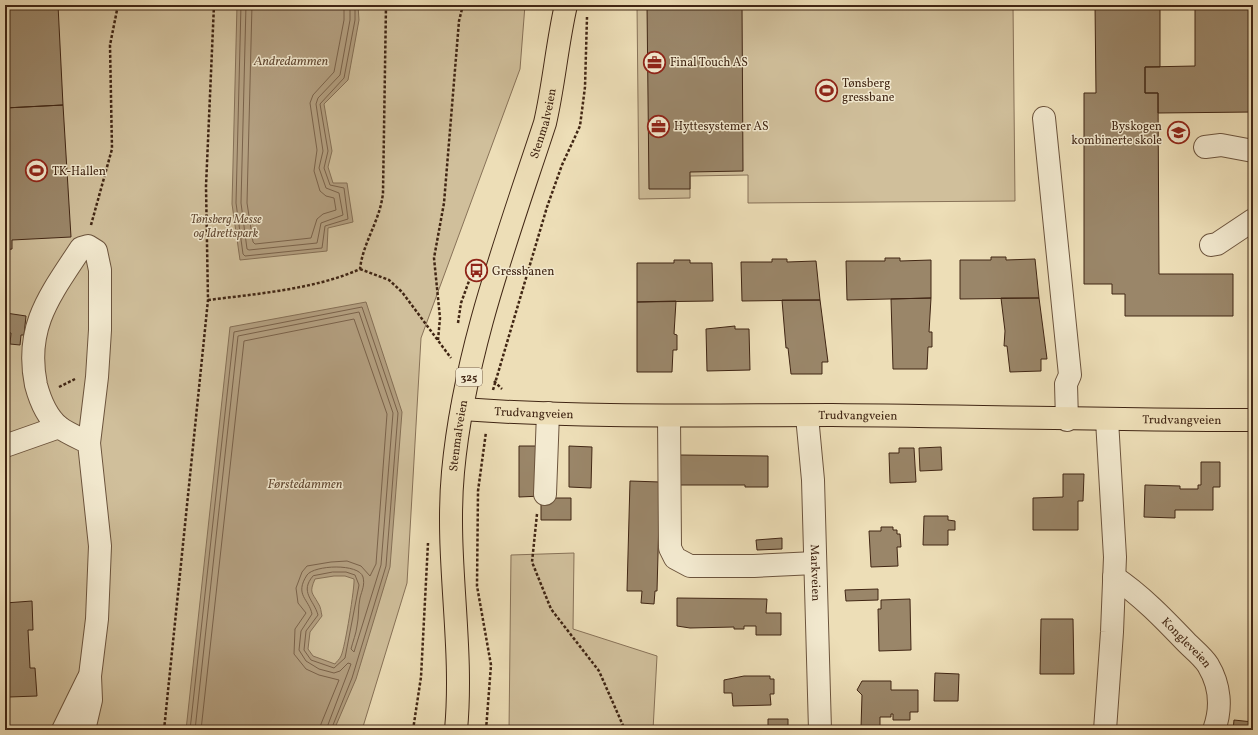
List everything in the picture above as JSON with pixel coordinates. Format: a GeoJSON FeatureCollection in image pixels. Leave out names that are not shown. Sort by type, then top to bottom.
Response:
{"type":"FeatureCollection","features":[{"type":"Feature","properties":{"kind":"main road","name":"Stenmalveien"},"geometry":{"type":"LineString","coordinates":[[557,5],[559,34]]}},
{"type":"Feature","properties":{"kind":"main road","name":"Stenmalveien"},"geometry":{"type":"LineString","coordinates":[[456,730],[457,670],[453,574],[452,494],[462,409],[484,313],[551,98],[559,34],[566,5]]}},
{"type":"Feature","properties":{"kind":"main road","name":"Trudvangveien"},"geometry":{"type":"LineString","coordinates":[[462,409],[670,416],[807,416],[1067,420],[1253,420]]}},
{"type":"Feature","properties":{"kind":"street"},"geometry":{"type":"LineString","coordinates":[[1044,118],[1070,375],[1066,384],[1067,420]]}},
{"type":"Feature","properties":{"kind":"street"},"geometry":{"type":"LineString","coordinates":[[1205,147],[1221,145],[1253,151]]}},
{"type":"Feature","properties":{"kind":"street"},"geometry":{"type":"LineString","coordinates":[[1211,245],[1216,244],[1253,220]]}},
{"type":"Feature","properties":{"kind":"street"},"geometry":{"type":"LineString","coordinates":[[84,730],[91,700],[90,676],[97,619],[100,546],[89,443],[97,377],[100,270],[96,251],[90,247],[85,247],[81,248],[61,277],[44,306],[35,332],[34,373],[39,397],[49,416],[59,427],[89,443]]}},
{"type":"Feature","properties":{"kind":"street"},"geometry":{"type":"LineString","coordinates":[[545,494],[548,413]]}},
{"type":"Feature","properties":{"kind":"street"},"geometry":{"type":"LineString","coordinates":[[670,416],[670,548],[675,558],[690,566],[754,566],[815,563]]}},
{"type":"Feature","properties":{"kind":"street","name":"Markveien"},"geometry":{"type":"LineString","coordinates":[[807,416],[813,480],[820,730]]}},
{"type":"Feature","properties":{"kind":"street"},"geometry":{"type":"LineString","coordinates":[[1105,730],[1112,632],[1114,577],[1107,420]]}},
{"type":"Feature","properties":{"kind":"street"},"geometry":{"type":"LineString","coordinates":[[5,446],[59,427]]}},
{"type":"Feature","properties":{"kind":"street","name":"Kongleveien"},"geometry":{"type":"LineString","coordinates":[[1114,577],[1158,612],[1207,664],[1218,693],[1218,718],[1214,730]]}},
{"type":"Feature","properties":{"kind":"street"},"geometry":{"type":"LineString","coordinates":[[64,730],[90,676]]}},
{"type":"Feature","properties":{"kind":"path"},"geometry":{"type":"LineString","coordinates":[[85,247],[112,149],[110,45],[118,5]]}},
{"type":"Feature","properties":{"kind":"path"},"geometry":{"type":"LineString","coordinates":[[164,730],[208,300],[206,186],[214,5]]}},
{"type":"Feature","properties":{"kind":"path"},"geometry":{"type":"LineString","coordinates":[[360,269],[361,256],[381,210],[383,193],[386,5]]}},
{"type":"Feature","properties":{"kind":"path"},"geometry":{"type":"LineString","coordinates":[[438,340],[440,318],[434,258],[444,203],[458,28],[463,5]]}},
{"type":"Feature","properties":{"kind":"path"},"geometry":{"type":"LineString","coordinates":[[486,730],[491,665],[477,586],[478,491],[489,411],[494,381],[547,207],[562,166],[580,126],[585,87],[587,12]]}},
{"type":"Feature","properties":{"kind":"path"},"geometry":{"type":"LineString","coordinates":[[208,300],[323,282],[344,276],[360,269],[389,280],[402,292],[451,359]]}},
{"type":"Feature","properties":{"kind":"path"},"geometry":{"type":"LineString","coordinates":[[39,397],[78,378],[97,377]]}},
{"type":"Feature","properties":{"kind":"path"},"geometry":{"type":"LineString","coordinates":[[545,494],[539,499],[532,562],[552,609],[599,671],[625,730]]}},
{"type":"Feature","properties":{"kind":"green space","name":"Tønsberg Messe og Idrettspark"},"geometry":{"type":"Polygon","coordinates":[[[5,5],[525,5],[520,69],[421,338],[407,583],[362,730],[5,730],[5,5]]]}},
{"type":"Feature","properties":{"kind":"green space","name":"Tønsberg gressbane"},"geometry":{"type":"Polygon","coordinates":[[[637,5],[1013,5],[1015,201],[748,203],[748,175],[690,176],[690,198],[639,199],[637,5]]]}},
{"type":"Feature","properties":{"kind":"green space"},"geometry":{"type":"Polygon","coordinates":[[[574,553],[573,629],[657,656],[653,730],[509,730],[511,555],[574,553]]]}},
{"type":"Feature","properties":{"kind":"water","name":"Andredammen"},"geometry":{"type":"Polygon","coordinates":[[[237,5],[358,5],[359,20],[348,80],[324,104],[332,151],[328,167],[333,183],[347,183],[353,222],[328,228],[327,251],[240,260],[232,204],[237,5]]]}},
{"type":"Feature","properties":{"kind":"water","name":"Førstedammen"},"geometry":{"type":"Polygon","coordinates":[[[366,302],[402,412],[390,567],[356,679],[334,730],[186,730],[230,327],[366,302]],[[345,576],[315,579],[312,587],[313,594],[320,606],[322,616],[310,632],[308,649],[313,656],[335,664],[343,651],[353,593],[354,579],[345,576]]]}},
{"type":"Feature","properties":{"kind":"building"},"geometry":{"type":"Polygon","coordinates":[[[5,5],[58,5],[63,105],[5,108],[5,5]]]}},
{"type":"Feature","properties":{"kind":"building"},"geometry":{"type":"Polygon","coordinates":[[[647,5],[742,5],[743,171],[690,172],[690,189],[649,189],[647,5]]]}},
{"type":"Feature","properties":{"kind":"building"},"geometry":{"type":"Polygon","coordinates":[[[1095,5],[1160,5],[1160,67],[1145,67],[1145,93],[1158,93],[1159,274],[1233,274],[1233,316],[1125,316],[1125,294],[1112,294],[1112,284],[1084,284],[1084,93],[1096,93],[1095,5]]]}},
{"type":"Feature","properties":{"kind":"building"},"geometry":{"type":"Polygon","coordinates":[[[1195,5],[1251,5],[1253,112],[1158,113],[1158,93],[1145,93],[1145,67],[1195,66],[1195,5]]]}},
{"type":"Feature","properties":{"kind":"building"},"geometry":{"type":"Polygon","coordinates":[[[63,105],[71,237],[12,240],[12,249],[5,250],[5,108],[63,105]]]}},
{"type":"Feature","properties":{"kind":"building"},"geometry":{"type":"Polygon","coordinates":[[[991,257],[1006,257],[1006,260],[1035,259],[1039,298],[960,299],[960,260],[991,260],[991,257]]]}},
{"type":"Feature","properties":{"kind":"building"},"geometry":{"type":"Polygon","coordinates":[[[885,258],[900,258],[900,261],[931,260],[931,298],[847,300],[846,261],[885,261],[885,258]]]}},
{"type":"Feature","properties":{"kind":"building"},"geometry":{"type":"Polygon","coordinates":[[[772,259],[787,259],[787,262],[816,261],[820,300],[742,301],[741,262],[772,262],[772,259]]]}},
{"type":"Feature","properties":{"kind":"building"},"geometry":{"type":"Polygon","coordinates":[[[674,260],[690,260],[690,263],[712,263],[713,301],[637,302],[637,263],[674,263],[674,260]]]}},
{"type":"Feature","properties":{"kind":"building"},"geometry":{"type":"Polygon","coordinates":[[[931,298],[929,332],[932,332],[932,347],[928,347],[927,369],[893,369],[891,299],[931,298]]]}},
{"type":"Feature","properties":{"kind":"building"},"geometry":{"type":"Polygon","coordinates":[[[1001,298],[1039,298],[1047,359],[1041,359],[1041,371],[1010,372],[1007,346],[1004,346],[1005,331],[1001,298]]]}},
{"type":"Feature","properties":{"kind":"building"},"geometry":{"type":"Polygon","coordinates":[[[782,300],[820,300],[828,362],[822,362],[822,374],[791,374],[788,348],[786,348],[782,300]]]}},
{"type":"Feature","properties":{"kind":"building"},"geometry":{"type":"Polygon","coordinates":[[[676,301],[674,334],[677,335],[677,350],[673,350],[672,372],[637,372],[637,302],[676,301]]]}},
{"type":"Feature","properties":{"kind":"building"},"geometry":{"type":"Polygon","coordinates":[[[6,313],[26,316],[24,335],[21,335],[20,345],[10,344],[11,333],[5,332],[6,313]]]}},
{"type":"Feature","properties":{"kind":"building"},"geometry":{"type":"Polygon","coordinates":[[[735,326],[735,329],[749,329],[750,370],[707,371],[706,329],[735,326]]]}},
{"type":"Feature","properties":{"kind":"building"},"geometry":{"type":"Polygon","coordinates":[[[519,446],[542,446],[542,496],[519,497],[519,446]]]}},
{"type":"Feature","properties":{"kind":"building"},"geometry":{"type":"Polygon","coordinates":[[[569,446],[592,447],[591,488],[569,487],[569,446]]]}},
{"type":"Feature","properties":{"kind":"building"},"geometry":{"type":"Polygon","coordinates":[[[941,447],[942,470],[920,471],[919,448],[941,447]]]}},
{"type":"Feature","properties":{"kind":"building"},"geometry":{"type":"Polygon","coordinates":[[[899,448],[914,448],[916,482],[890,483],[889,453],[899,453],[899,448]]]}},
{"type":"Feature","properties":{"kind":"building"},"geometry":{"type":"Polygon","coordinates":[[[680,455],[768,456],[768,487],[745,487],[745,485],[680,485],[680,455]]]}},
{"type":"Feature","properties":{"kind":"building"},"geometry":{"type":"Polygon","coordinates":[[[1201,462],[1220,462],[1220,487],[1213,487],[1213,510],[1175,510],[1175,518],[1144,517],[1145,485],[1180,486],[1180,489],[1198,489],[1198,485],[1201,485],[1201,462]]]}},
{"type":"Feature","properties":{"kind":"building"},"geometry":{"type":"Polygon","coordinates":[[[1063,474],[1084,474],[1083,501],[1078,501],[1078,530],[1033,530],[1033,498],[1063,497],[1063,474]]]}},
{"type":"Feature","properties":{"kind":"building"},"geometry":{"type":"Polygon","coordinates":[[[630,481],[660,482],[657,591],[655,591],[654,604],[641,603],[642,591],[627,591],[630,481]]]}},
{"type":"Feature","properties":{"kind":"building"},"geometry":{"type":"Polygon","coordinates":[[[541,498],[571,498],[571,520],[541,520],[541,498]]]}},
{"type":"Feature","properties":{"kind":"building"},"geometry":{"type":"Polygon","coordinates":[[[924,516],[948,516],[948,520],[955,521],[955,530],[948,530],[948,545],[923,545],[924,516]]]}},
{"type":"Feature","properties":{"kind":"building"},"geometry":{"type":"Polygon","coordinates":[[[881,527],[893,527],[893,530],[897,530],[897,534],[900,534],[901,547],[897,547],[898,566],[871,567],[869,531],[881,531],[881,527]]]}},
{"type":"Feature","properties":{"kind":"building"},"geometry":{"type":"Polygon","coordinates":[[[782,538],[782,549],[757,550],[756,540],[782,538]]]}},
{"type":"Feature","properties":{"kind":"building"},"geometry":{"type":"Polygon","coordinates":[[[878,589],[878,600],[846,601],[845,590],[878,589]]]}},
{"type":"Feature","properties":{"kind":"building"},"geometry":{"type":"Polygon","coordinates":[[[677,598],[767,599],[766,613],[781,613],[781,635],[756,635],[756,626],[744,626],[744,629],[734,629],[734,627],[690,628],[677,626],[677,598]]]}},
{"type":"Feature","properties":{"kind":"building"},"geometry":{"type":"Polygon","coordinates":[[[910,599],[911,650],[879,651],[878,609],[881,609],[881,600],[910,599]]]}},
{"type":"Feature","properties":{"kind":"building"},"geometry":{"type":"Polygon","coordinates":[[[32,601],[33,630],[28,630],[30,668],[35,668],[37,696],[9,697],[8,689],[5,690],[5,603],[32,601]]]}},
{"type":"Feature","properties":{"kind":"building"},"geometry":{"type":"Polygon","coordinates":[[[1041,619],[1073,619],[1074,674],[1040,674],[1041,619]]]}},
{"type":"Feature","properties":{"kind":"building"},"geometry":{"type":"Polygon","coordinates":[[[935,673],[959,674],[958,701],[934,701],[935,673]]]}},
{"type":"Feature","properties":{"kind":"building"},"geometry":{"type":"Polygon","coordinates":[[[744,676],[770,676],[770,679],[774,679],[774,694],[770,694],[771,705],[733,706],[732,693],[724,693],[724,680],[744,676]]]}},
{"type":"Feature","properties":{"kind":"building"},"geometry":{"type":"Polygon","coordinates":[[[862,681],[891,681],[891,690],[918,690],[918,712],[910,712],[910,720],[893,720],[893,714],[891,714],[891,717],[880,717],[880,728],[861,728],[862,695],[857,690],[862,681]]]}},
{"type":"Feature","properties":{"kind":"building"},"geometry":{"type":"Polygon","coordinates":[[[768,719],[788,719],[788,730],[768,730],[768,719]]]}},
{"type":"Feature","properties":{"kind":"building"},"geometry":{"type":"Polygon","coordinates":[[[1234,720],[1253,722],[1253,730],[1233,730],[1234,720]]]}},
{"type":"Feature","properties":{"kind":"place","name":"Final Touch AS"},"geometry":{"type":"Point","coordinates":[655,62]}},
{"type":"Feature","properties":{"kind":"place","name":"Tønsberg gressbane"},"geometry":{"type":"Point","coordinates":[826,90]}},
{"type":"Feature","properties":{"kind":"place","name":"Hyttesystemer AS"},"geometry":{"type":"Point","coordinates":[658,126]}},
{"type":"Feature","properties":{"kind":"place","name":"Byskogen kombinerte skole"},"geometry":{"type":"Point","coordinates":[1178,133]}},
{"type":"Feature","properties":{"kind":"place","name":"TK-Hallen"},"geometry":{"type":"Point","coordinates":[36,171]}},
{"type":"Feature","properties":{"kind":"place","name":"Gressbanen"},"geometry":{"type":"Point","coordinates":[477,271]}}]}
